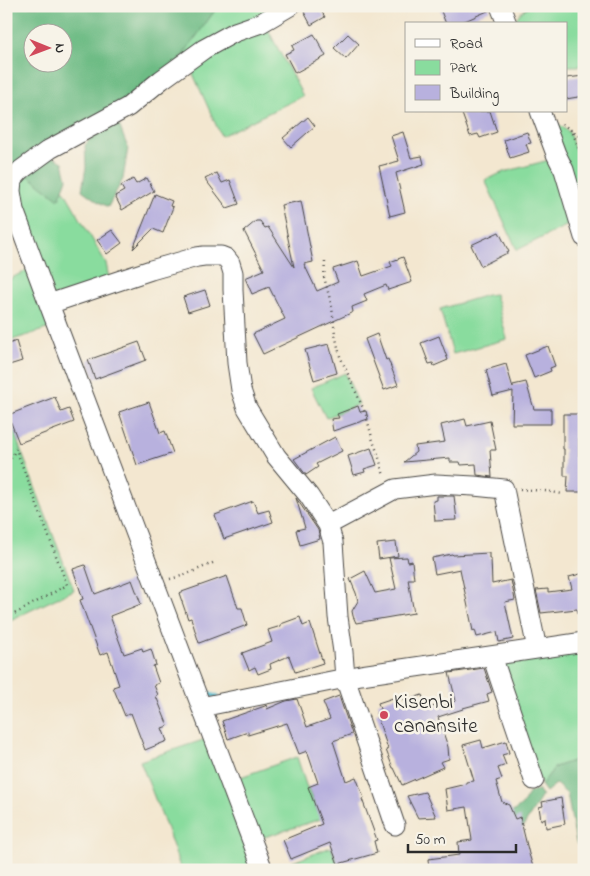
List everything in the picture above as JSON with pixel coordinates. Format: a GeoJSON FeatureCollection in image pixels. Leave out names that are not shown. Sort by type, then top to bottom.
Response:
{"type":"FeatureCollection","features":[{"type":"Feature","properties":{"kind":"street"},"geometry":{"type":"LineString","coordinates":[[263,870],[49,304],[14,210],[10,191],[12,180],[21,170],[50,149],[128,107],[204,49],[235,32],[261,23],[290,6]]}},
{"type":"Feature","properties":{"kind":"street"},"geometry":{"type":"LineString","coordinates":[[500,6],[505,22]]}},
{"type":"Feature","properties":{"kind":"street"},"geometry":{"type":"LineString","coordinates":[[540,112],[564,170],[584,237]]}},
{"type":"Feature","properties":{"kind":"street"},"geometry":{"type":"LineString","coordinates":[[49,304],[198,257],[215,255],[226,258],[230,263],[233,273],[237,363],[246,408],[276,456],[309,496],[328,525],[333,542],[338,617],[345,678],[395,825]]}},
{"type":"Feature","properties":{"kind":"street"},"geometry":{"type":"LineString","coordinates":[[328,525],[395,489],[436,484],[504,489],[537,649]]}},
{"type":"Feature","properties":{"kind":"street"},"geometry":{"type":"LineString","coordinates":[[201,706],[345,678],[584,642]]}},
{"type":"Feature","properties":{"kind":"street"},"geometry":{"type":"LineString","coordinates":[[492,656],[534,780]]}},
{"type":"Feature","properties":{"kind":"path"},"geometry":{"type":"LineString","coordinates":[[572,132],[584,162]]}},
{"type":"Feature","properties":{"kind":"path"},"geometry":{"type":"LineString","coordinates":[[325,262],[324,277],[332,307],[340,356],[366,415],[388,492]]}},
{"type":"Feature","properties":{"kind":"path"},"geometry":{"type":"LineString","coordinates":[[6,467],[16,449],[67,585],[6,618]]}},
{"type":"Feature","properties":{"kind":"path"},"geometry":{"type":"LineString","coordinates":[[504,489],[524,488],[563,494]]}},
{"type":"Feature","properties":{"kind":"path"},"geometry":{"type":"LineString","coordinates":[[154,583],[186,574],[215,562]]}},
{"type":"Feature","properties":{"kind":"green space"},"geometry":{"type":"Polygon","coordinates":[[[6,6],[218,6],[175,66],[6,189],[6,6]]]}},
{"type":"Feature","properties":{"kind":"green space"},"geometry":{"type":"Polygon","coordinates":[[[218,6],[281,6],[175,66],[218,6]]]}},
{"type":"Feature","properties":{"kind":"green space"},"geometry":{"type":"Polygon","coordinates":[[[529,6],[584,6],[584,66],[568,66],[568,22],[514,22],[521,12],[529,6]]]}},
{"type":"Feature","properties":{"kind":"green space"},"geometry":{"type":"Polygon","coordinates":[[[266,26],[303,96],[221,136],[190,65],[266,26]]]}},
{"type":"Feature","properties":{"kind":"green space"},"geometry":{"type":"Polygon","coordinates":[[[543,113],[569,132],[584,167],[584,215],[543,113]]]}},
{"type":"Feature","properties":{"kind":"green space"},"geometry":{"type":"Polygon","coordinates":[[[103,124],[119,125],[128,148],[123,179],[108,207],[82,190],[86,167],[85,145],[103,124]]]}},
{"type":"Feature","properties":{"kind":"green space"},"geometry":{"type":"Polygon","coordinates":[[[48,154],[63,162],[67,179],[59,199],[26,174],[48,154]]]}},
{"type":"Feature","properties":{"kind":"green space"},"geometry":{"type":"Polygon","coordinates":[[[46,159],[106,263],[109,279],[52,298],[13,191],[17,178],[46,159]]]}},
{"type":"Feature","properties":{"kind":"green space"},"geometry":{"type":"Polygon","coordinates":[[[549,160],[553,162],[572,223],[517,250],[485,180],[504,172],[549,160]]]}},
{"type":"Feature","properties":{"kind":"green space"},"geometry":{"type":"Polygon","coordinates":[[[31,268],[53,327],[6,342],[6,281],[31,268]]]}},
{"type":"Feature","properties":{"kind":"green space"},"geometry":{"type":"Polygon","coordinates":[[[495,294],[507,339],[453,354],[440,309],[495,294]]]}},
{"type":"Feature","properties":{"kind":"green space"},"geometry":{"type":"Polygon","coordinates":[[[345,373],[359,404],[326,418],[311,388],[345,373]]]}},
{"type":"Feature","properties":{"kind":"green space"},"geometry":{"type":"Polygon","coordinates":[[[6,411],[74,590],[6,622],[6,411]]]}},
{"type":"Feature","properties":{"kind":"green space"},"geometry":{"type":"Polygon","coordinates":[[[584,648],[584,757],[555,767],[541,785],[499,661],[584,648]]]}},
{"type":"Feature","properties":{"kind":"green space"},"geometry":{"type":"Polygon","coordinates":[[[209,738],[258,870],[181,870],[140,761],[209,738]]]}},
{"type":"Feature","properties":{"kind":"green space"},"geometry":{"type":"Polygon","coordinates":[[[297,757],[306,785],[321,819],[255,840],[232,780],[297,757]]]}},
{"type":"Feature","properties":{"kind":"green space"},"geometry":{"type":"Polygon","coordinates":[[[584,757],[584,856],[576,842],[567,794],[556,784],[546,792],[541,785],[555,767],[584,757]]]}},
{"type":"Feature","properties":{"kind":"green space"},"geometry":{"type":"Polygon","coordinates":[[[538,790],[542,796],[523,827],[503,834],[510,814],[522,805],[530,792],[538,790]]]}},
{"type":"Feature","properties":{"kind":"green space"},"geometry":{"type":"Polygon","coordinates":[[[331,847],[340,870],[272,870],[331,847]]]}},
{"type":"Feature","properties":{"kind":"building"},"geometry":{"type":"Polygon","coordinates":[[[318,6],[325,17],[311,25],[304,12],[318,6]]]}},
{"type":"Feature","properties":{"kind":"building"},"geometry":{"type":"Polygon","coordinates":[[[439,6],[489,6],[490,10],[463,22],[445,22],[439,6]]]}},
{"type":"Feature","properties":{"kind":"building"},"geometry":{"type":"Polygon","coordinates":[[[314,34],[326,56],[295,73],[285,54],[294,50],[292,46],[314,34]]]}},
{"type":"Feature","properties":{"kind":"building"},"geometry":{"type":"Polygon","coordinates":[[[348,34],[359,44],[346,59],[334,48],[348,34]]]}},
{"type":"Feature","properties":{"kind":"building"},"geometry":{"type":"Polygon","coordinates":[[[584,76],[584,96],[568,99],[568,78],[584,76]]]}},
{"type":"Feature","properties":{"kind":"building"},"geometry":{"type":"Polygon","coordinates":[[[461,112],[490,112],[497,132],[480,138],[478,134],[470,136],[461,112]]]}},
{"type":"Feature","properties":{"kind":"building"},"geometry":{"type":"Polygon","coordinates":[[[308,117],[315,126],[291,147],[283,138],[308,117]]]}},
{"type":"Feature","properties":{"kind":"building"},"geometry":{"type":"Polygon","coordinates":[[[403,132],[411,158],[422,156],[424,164],[396,173],[405,212],[390,216],[379,166],[399,161],[391,136],[403,132]]]}},
{"type":"Feature","properties":{"kind":"building"},"geometry":{"type":"Polygon","coordinates":[[[527,132],[531,143],[526,144],[529,152],[510,158],[504,140],[527,132]]]}},
{"type":"Feature","properties":{"kind":"building"},"geometry":{"type":"Polygon","coordinates":[[[217,173],[222,183],[230,180],[239,204],[227,208],[205,179],[217,173]]]}},
{"type":"Feature","properties":{"kind":"building"},"geometry":{"type":"Polygon","coordinates":[[[147,178],[154,191],[122,210],[115,196],[124,191],[121,186],[133,179],[136,184],[147,178]]]}},
{"type":"Feature","properties":{"kind":"building"},"geometry":{"type":"Polygon","coordinates":[[[155,194],[172,201],[170,206],[173,207],[163,233],[153,229],[133,249],[155,194]]]}},
{"type":"Feature","properties":{"kind":"building"},"geometry":{"type":"Polygon","coordinates":[[[301,201],[313,262],[304,264],[317,291],[338,282],[333,269],[358,261],[363,276],[392,266],[390,262],[403,257],[412,282],[388,290],[386,285],[364,294],[367,301],[352,307],[353,312],[263,354],[253,334],[285,319],[269,287],[252,294],[245,278],[264,270],[244,231],[256,221],[260,221],[265,228],[268,227],[294,267],[281,205],[301,201]]]}},
{"type":"Feature","properties":{"kind":"building"},"geometry":{"type":"Polygon","coordinates":[[[112,230],[122,243],[107,254],[97,240],[112,230]]]}},
{"type":"Feature","properties":{"kind":"building"},"geometry":{"type":"Polygon","coordinates":[[[499,232],[509,252],[481,266],[471,245],[499,232]]]}},
{"type":"Feature","properties":{"kind":"building"},"geometry":{"type":"Polygon","coordinates":[[[205,290],[210,305],[188,312],[183,297],[205,290]]]}},
{"type":"Feature","properties":{"kind":"building"},"geometry":{"type":"Polygon","coordinates":[[[377,334],[386,360],[388,359],[398,385],[384,390],[365,339],[377,334]]]}},
{"type":"Feature","properties":{"kind":"building"},"geometry":{"type":"Polygon","coordinates":[[[439,336],[448,360],[434,366],[433,363],[429,364],[421,343],[439,336]]]}},
{"type":"Feature","properties":{"kind":"building"},"geometry":{"type":"Polygon","coordinates":[[[16,341],[22,361],[6,366],[6,345],[16,341]]]}},
{"type":"Feature","properties":{"kind":"building"},"geometry":{"type":"Polygon","coordinates":[[[139,342],[146,360],[95,379],[88,360],[139,342]]]}},
{"type":"Feature","properties":{"kind":"building"},"geometry":{"type":"Polygon","coordinates":[[[329,344],[337,373],[314,380],[305,350],[329,344]]]}},
{"type":"Feature","properties":{"kind":"building"},"geometry":{"type":"Polygon","coordinates":[[[548,346],[555,366],[550,368],[551,371],[534,378],[525,355],[548,346]]]}},
{"type":"Feature","properties":{"kind":"building"},"geometry":{"type":"Polygon","coordinates":[[[506,364],[513,388],[513,385],[526,382],[534,409],[551,409],[551,424],[512,424],[513,391],[493,396],[486,370],[506,364]]]}},
{"type":"Feature","properties":{"kind":"building"},"geometry":{"type":"Polygon","coordinates":[[[55,397],[61,412],[69,409],[74,422],[19,443],[8,415],[55,397]]]}},
{"type":"Feature","properties":{"kind":"building"},"geometry":{"type":"Polygon","coordinates":[[[149,402],[160,433],[165,431],[173,453],[137,465],[119,412],[149,402]]]}},
{"type":"Feature","properties":{"kind":"building"},"geometry":{"type":"Polygon","coordinates":[[[358,406],[360,412],[366,411],[368,419],[333,431],[331,419],[339,418],[337,414],[358,406]]]}},
{"type":"Feature","properties":{"kind":"building"},"geometry":{"type":"Polygon","coordinates":[[[563,414],[579,414],[579,456],[583,456],[583,492],[567,492],[568,476],[564,476],[563,414]]]}},
{"type":"Feature","properties":{"kind":"building"},"geometry":{"type":"Polygon","coordinates":[[[465,419],[467,426],[490,421],[496,450],[490,450],[492,477],[477,475],[476,464],[461,465],[460,462],[450,462],[450,458],[404,462],[416,452],[415,446],[445,442],[441,425],[465,419]]]}},
{"type":"Feature","properties":{"kind":"building"},"geometry":{"type":"Polygon","coordinates":[[[335,437],[342,451],[316,464],[318,467],[306,475],[294,459],[335,437]]]}},
{"type":"Feature","properties":{"kind":"building"},"geometry":{"type":"Polygon","coordinates":[[[371,448],[377,465],[364,469],[365,472],[354,475],[348,456],[371,448]]]}},
{"type":"Feature","properties":{"kind":"building"},"geometry":{"type":"Polygon","coordinates":[[[437,496],[454,496],[457,520],[435,521],[433,501],[437,500],[437,496]]]}},
{"type":"Feature","properties":{"kind":"building"},"geometry":{"type":"Polygon","coordinates":[[[296,498],[318,530],[320,539],[300,545],[296,530],[305,528],[296,498]]]}},
{"type":"Feature","properties":{"kind":"building"},"geometry":{"type":"Polygon","coordinates":[[[253,501],[258,513],[269,510],[273,522],[224,539],[215,515],[253,501]]]}},
{"type":"Feature","properties":{"kind":"building"},"geometry":{"type":"Polygon","coordinates":[[[396,542],[398,556],[379,559],[377,544],[396,542]]]}},
{"type":"Feature","properties":{"kind":"building"},"geometry":{"type":"Polygon","coordinates":[[[489,553],[489,558],[491,558],[492,584],[511,580],[515,600],[505,602],[513,639],[499,642],[497,632],[477,637],[475,630],[473,631],[460,569],[435,574],[432,558],[452,554],[489,553]]]}},
{"type":"Feature","properties":{"kind":"building"},"geometry":{"type":"Polygon","coordinates":[[[407,557],[408,562],[412,561],[414,579],[408,579],[414,613],[356,623],[352,611],[358,601],[350,579],[365,571],[375,593],[396,589],[389,558],[407,557]]]}},
{"type":"Feature","properties":{"kind":"building"},"geometry":{"type":"Polygon","coordinates":[[[85,565],[95,594],[132,580],[141,604],[110,616],[124,654],[142,648],[143,652],[151,649],[156,665],[153,666],[159,683],[154,685],[158,695],[156,696],[168,726],[162,728],[167,741],[145,750],[131,713],[125,716],[113,687],[119,685],[108,652],[100,655],[80,600],[83,599],[73,569],[85,565]]]}},
{"type":"Feature","properties":{"kind":"building"},"geometry":{"type":"Polygon","coordinates":[[[584,573],[584,618],[580,619],[577,609],[541,613],[536,590],[548,589],[548,592],[572,589],[569,577],[584,573]]]}},
{"type":"Feature","properties":{"kind":"building"},"geometry":{"type":"Polygon","coordinates":[[[227,576],[238,608],[242,608],[247,625],[199,643],[191,618],[188,619],[179,593],[227,576]]]}},
{"type":"Feature","properties":{"kind":"building"},"geometry":{"type":"Polygon","coordinates":[[[300,617],[303,626],[310,623],[323,663],[295,672],[289,656],[270,664],[271,669],[258,674],[255,667],[249,670],[242,653],[272,642],[268,630],[300,617]]]}},
{"type":"Feature","properties":{"kind":"building"},"geometry":{"type":"Polygon","coordinates":[[[484,668],[492,692],[487,694],[489,701],[438,717],[448,747],[449,759],[440,762],[443,767],[402,785],[386,750],[388,749],[376,713],[381,712],[378,703],[402,695],[404,701],[422,695],[427,708],[456,701],[449,673],[484,668]]]}},
{"type":"Feature","properties":{"kind":"building"},"geometry":{"type":"Polygon","coordinates":[[[339,696],[352,734],[333,741],[346,781],[356,777],[377,840],[374,841],[377,853],[338,864],[330,843],[291,859],[283,840],[322,824],[308,787],[318,783],[307,751],[299,754],[287,723],[248,735],[248,732],[228,739],[222,721],[266,705],[267,709],[286,701],[297,699],[307,727],[330,719],[323,702],[339,696]]]}},
{"type":"Feature","properties":{"kind":"building"},"geometry":{"type":"Polygon","coordinates":[[[481,740],[483,748],[506,741],[509,753],[502,755],[506,765],[498,768],[502,779],[496,781],[502,802],[509,805],[515,819],[520,817],[534,870],[429,870],[428,859],[459,855],[458,842],[472,840],[467,807],[448,810],[445,789],[474,781],[463,745],[481,740]]]}},
{"type":"Feature","properties":{"kind":"building"},"geometry":{"type":"Polygon","coordinates":[[[425,792],[436,817],[418,818],[407,796],[425,792]]]}},
{"type":"Feature","properties":{"kind":"building"},"geometry":{"type":"Polygon","coordinates":[[[561,798],[565,824],[546,828],[545,818],[541,820],[539,807],[543,806],[542,802],[561,798]]]}},
{"type":"Feature","properties":{"kind":"waterway"},"geometry":{"type":"LineString","coordinates":[[202,686],[208,694],[217,696]]}},
{"type":"Feature","properties":{"kind":"place","name":"Kisenbi canansite"},"geometry":{"type":"Point","coordinates":[384,715]}}]}
